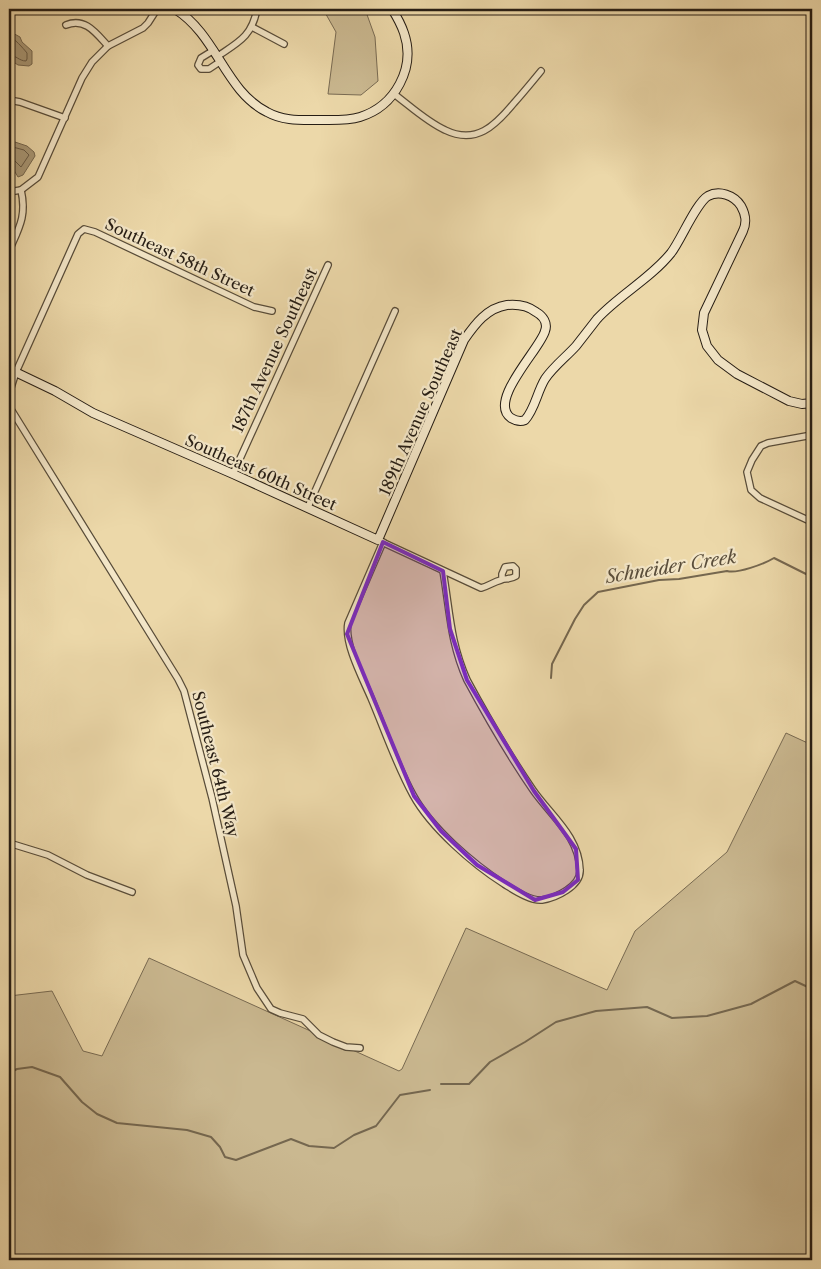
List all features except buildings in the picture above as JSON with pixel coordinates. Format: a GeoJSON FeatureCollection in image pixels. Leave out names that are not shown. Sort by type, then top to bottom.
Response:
{"type":"FeatureCollection","features":[{"type":"Feature","properties":{"kind":"street"},"geometry":{"type":"LineString","coordinates":[[9,192],[21,190],[38,177],[87,70],[98,55],[108,46],[142,28],[148,23],[157,9]]}},
{"type":"Feature","properties":{"kind":"street"},"geometry":{"type":"LineString","coordinates":[[175,9],[189,19],[197,28],[218,56],[236,85],[251,102],[266,112],[290,120],[346,120],[360,117],[378,108],[394,94],[403,76],[407,51],[404,33],[392,9]]}},
{"type":"Feature","properties":{"kind":"street"},"geometry":{"type":"LineString","coordinates":[[218,56],[240,42],[252,27],[256,9]]}},
{"type":"Feature","properties":{"kind":"street"},"geometry":{"type":"LineString","coordinates":[[66,25],[73,22],[84,24],[108,46]]}},
{"type":"Feature","properties":{"kind":"street"},"geometry":{"type":"LineString","coordinates":[[252,27],[284,44]]}},
{"type":"Feature","properties":{"kind":"street"},"geometry":{"type":"LineString","coordinates":[[394,94],[446,131],[464,136],[474,135],[496,124],[541,70]]}},
{"type":"Feature","properties":{"kind":"street"},"geometry":{"type":"LineString","coordinates":[[9,100],[65,118]]}},
{"type":"Feature","properties":{"kind":"street"},"geometry":{"type":"LineString","coordinates":[[9,251],[24,215],[21,190]]}},
{"type":"Feature","properties":{"kind":"street","name":"189th Avenue Southeast"},"geometry":{"type":"LineString","coordinates":[[443,571],[450,630],[467,680],[534,791],[571,838],[576,850],[580,875],[578,880],[571,888],[547,899],[535,900],[495,878],[477,865],[427,816],[414,796],[396,760],[347,634],[348,623],[380,541],[464,340],[483,317],[498,307],[516,305],[530,308],[546,322],[546,331],[539,344],[521,367],[508,395],[505,408],[508,416],[522,421],[528,417],[541,386],[548,375],[598,319],[654,272],[670,253],[705,198],[718,193],[735,200],[743,210],[746,225],[703,319],[704,339],[711,353],[737,374],[796,404],[810,404]]}},
{"type":"Feature","properties":{"kind":"street","name":"Southeast 58th Street"},"geometry":{"type":"LineString","coordinates":[[12,371],[78,234],[84,229],[254,307],[272,312]]}},
{"type":"Feature","properties":{"kind":"street","name":"187th Avenue Southeast"},"geometry":{"type":"LineString","coordinates":[[233,474],[328,265]]}},
{"type":"Feature","properties":{"kind":"street"},"geometry":{"type":"LineString","coordinates":[[308,508],[395,311]]}},
{"type":"Feature","properties":{"kind":"street"},"geometry":{"type":"LineString","coordinates":[[9,394],[12,371]]}},
{"type":"Feature","properties":{"kind":"street","name":"Southeast 60th Street"},"geometry":{"type":"LineString","coordinates":[[12,371],[61,394],[93,413],[233,474],[481,588],[490,586],[502,579]]}},
{"type":"Feature","properties":{"kind":"street"},"geometry":{"type":"LineString","coordinates":[[810,404],[812,424]]}},
{"type":"Feature","properties":{"kind":"street","name":"Southeast 64th Way"},"geometry":{"type":"LineString","coordinates":[[9,406],[184,690],[212,798],[236,906],[242,955],[257,988],[271,1008],[280,1013],[303,1019],[319,1035],[333,1042],[346,1047],[360,1048]]}},
{"type":"Feature","properties":{"kind":"street"},"geometry":{"type":"LineString","coordinates":[[812,434],[768,443],[759,448],[748,472],[751,490],[766,501],[812,522]]}},
{"type":"Feature","properties":{"kind":"street"},"geometry":{"type":"LineString","coordinates":[[9,842],[53,857],[87,875],[132,892]]}},
{"type":"Feature","properties":{"kind":"highlighted area"},"geometry":{"type":"Polygon","coordinates":[[[383,542],[443,571],[450,629],[467,680],[534,791],[576,849],[578,880],[563,892],[535,900],[477,865],[441,831],[414,796],[347,634],[383,542]]]}},
{"type":"Feature","properties":{"kind":"shaded area"},"geometry":{"type":"Polygon","coordinates":[[[323,9],[365,9],[375,37],[378,81],[361,95],[328,94],[336,32],[323,9]]]}},
{"type":"Feature","properties":{"kind":"shaded area"},"geometry":{"type":"Polygon","coordinates":[[[786,733],[812,745],[812,1260],[9,1260],[9,996],[52,991],[83,1051],[102,1056],[149,958],[399,1071],[402,1069],[466,928],[607,990],[635,931],[727,852],[786,733]]]}},
{"type":"Feature","properties":{"kind":"water"},"geometry":{"type":"Polygon","coordinates":[[[9,31],[20,37],[22,42],[32,51],[32,64],[29,66],[18,65],[9,59],[9,31]]]}},
{"type":"Feature","properties":{"kind":"water"},"geometry":{"type":"Polygon","coordinates":[[[9,140],[27,146],[34,152],[35,156],[23,175],[18,177],[9,162],[9,140]]]}},
{"type":"Feature","properties":{"kind":"waterway","name":"Schneider Creek"},"geometry":{"type":"LineString","coordinates":[[551,678],[552,664],[575,619],[584,605],[598,592],[659,580],[744,570],[774,558],[812,577]]}},
{"type":"Feature","properties":{"kind":"waterway"},"geometry":{"type":"LineString","coordinates":[[441,1084],[469,1084],[490,1062],[556,1022],[596,1011],[647,1007],[672,1018],[707,1016],[751,1004],[795,981],[812,989]]}},
{"type":"Feature","properties":{"kind":"waterway"},"geometry":{"type":"LineString","coordinates":[[9,1073],[17,1069],[32,1067],[60,1077],[82,1102],[97,1114],[117,1123],[187,1130],[211,1137],[220,1147],[225,1157],[236,1160],[291,1139],[309,1146],[334,1148],[354,1135],[376,1126],[400,1095],[430,1090]]}}]}
